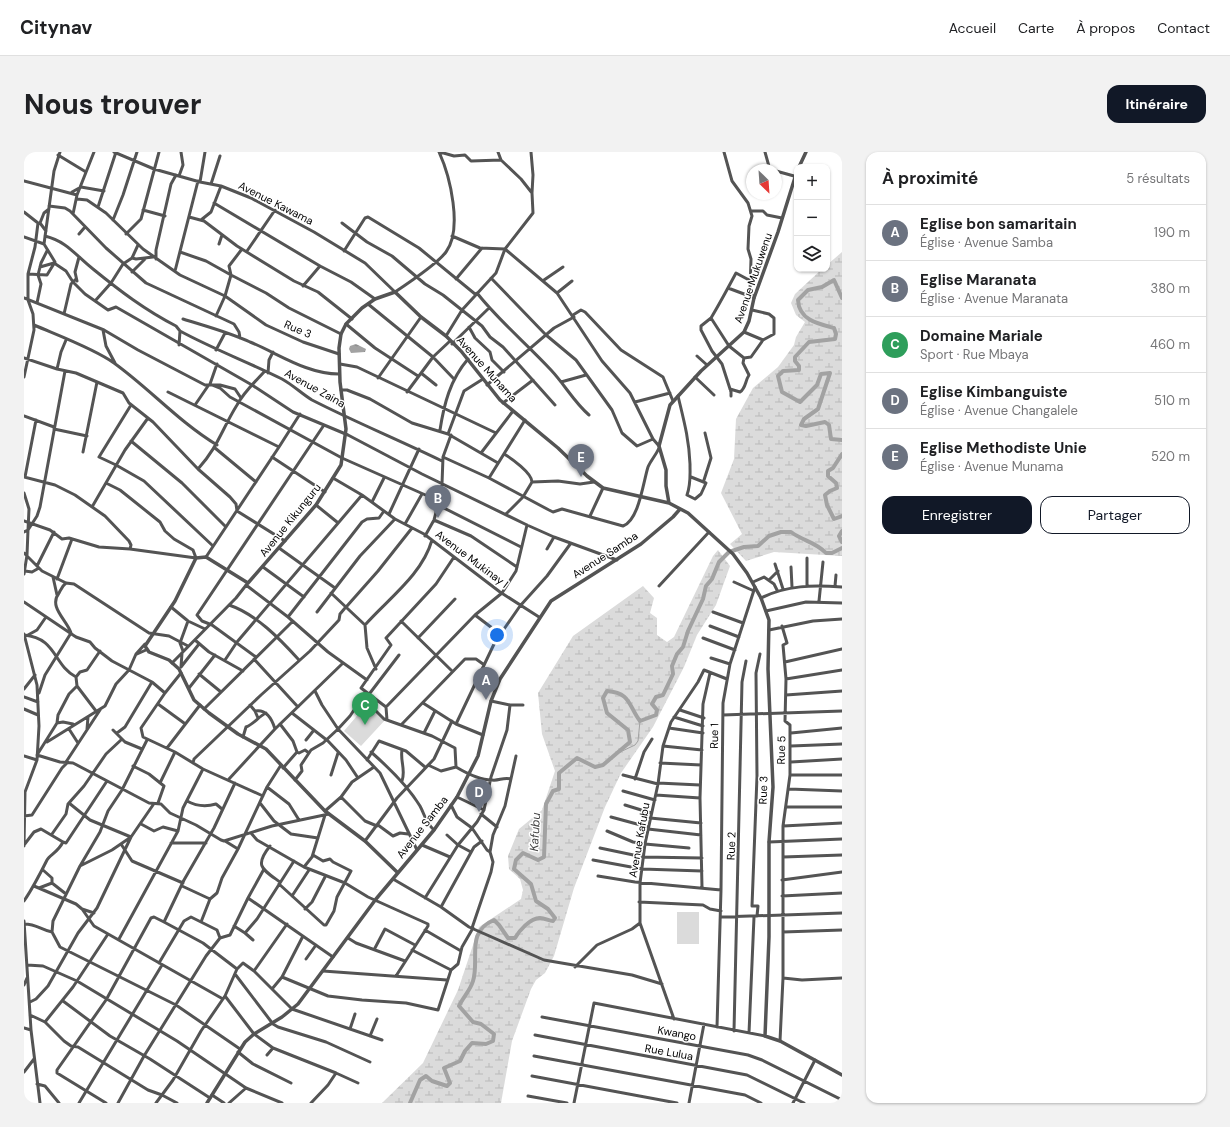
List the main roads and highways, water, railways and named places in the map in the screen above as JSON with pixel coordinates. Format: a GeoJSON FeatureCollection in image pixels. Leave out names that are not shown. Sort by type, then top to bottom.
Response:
{"type":"FeatureCollection","features":[{"type":"Feature","properties":{"kind":"water"},"geometry":{"type":"Polygon","coordinates":[[[356,344],[366,349],[365,352],[351,353],[349,349],[350,346],[356,344]]]}},
{"type":"Feature","properties":{"kind":"waterway","name":"Kafubu"},"geometry":{"type":"LineString","coordinates":[[842,298],[834,280],[822,287],[808,290],[798,300],[799,307],[806,317],[816,323],[834,328],[836,334],[835,339],[809,342],[795,357],[799,370],[783,371],[778,376],[782,392],[800,402],[817,385],[821,374],[830,373],[818,409],[804,419],[801,425],[806,426],[825,422],[829,425],[831,439],[842,440]]}},
{"type":"Feature","properties":{"kind":"waterway","name":"Kafubu"},"geometry":{"type":"LineString","coordinates":[[842,454],[833,468],[828,471],[828,476],[836,483],[837,488],[825,495],[827,505],[834,519],[842,516]]}},
{"type":"Feature","properties":{"kind":"waterway","name":"Kafubu"},"geometry":{"type":"LineString","coordinates":[[842,531],[839,536],[842,542]]}},
{"type":"Feature","properties":{"kind":"waterway","name":"Kafubu"},"geometry":{"type":"LineString","coordinates":[[410,1103],[420,1080],[426,1076],[432,1081],[447,1086],[450,1083],[444,1068],[460,1061],[465,1051],[472,1043],[486,1044],[493,1041],[494,1034],[481,1024],[473,1022],[459,1006],[473,981],[475,973],[475,947],[479,932],[485,925],[494,920],[508,938],[515,938],[532,920],[544,918],[553,921],[555,918],[548,909],[536,901],[531,884],[514,869],[516,860],[523,853],[538,860],[544,857],[546,804],[553,791],[559,789],[559,773],[577,758],[595,767],[603,765],[630,742],[628,730],[607,713],[603,698],[607,691],[615,692],[625,697],[640,721],[656,715],[657,710],[652,704],[656,697],[663,695],[673,674],[672,666],[677,654],[683,647],[688,631],[703,599],[706,586],[712,579],[719,562],[729,552],[744,547],[758,546],[769,536],[781,532],[791,532],[818,546],[826,553],[832,553],[842,548]]}},
{"type":"Feature","properties":{"kind":"waterway"},"geometry":{"type":"LineString","coordinates":[[618,753],[635,745],[638,741],[640,721]]}},
{"type":"Feature","properties":{"kind":"place","name":"Eglise Methodiste Unie"},"geometry":{"type":"Point","coordinates":[581,477]}},
{"type":"Feature","properties":{"kind":"place","name":"Eglise Maranata"},"geometry":{"type":"Point","coordinates":[438,518]}},
{"type":"Feature","properties":{"kind":"place","name":"Eglise bon samaritain"},"geometry":{"type":"Point","coordinates":[486,700]}},
{"type":"Feature","properties":{"kind":"place","name":"Domaine Mariale"},"geometry":{"type":"Point","coordinates":[365,725]}},
{"type":"Feature","properties":{"kind":"place","name":"Eglise Kimbanguiste"},"geometry":{"type":"Point","coordinates":[479,812]}}]}
